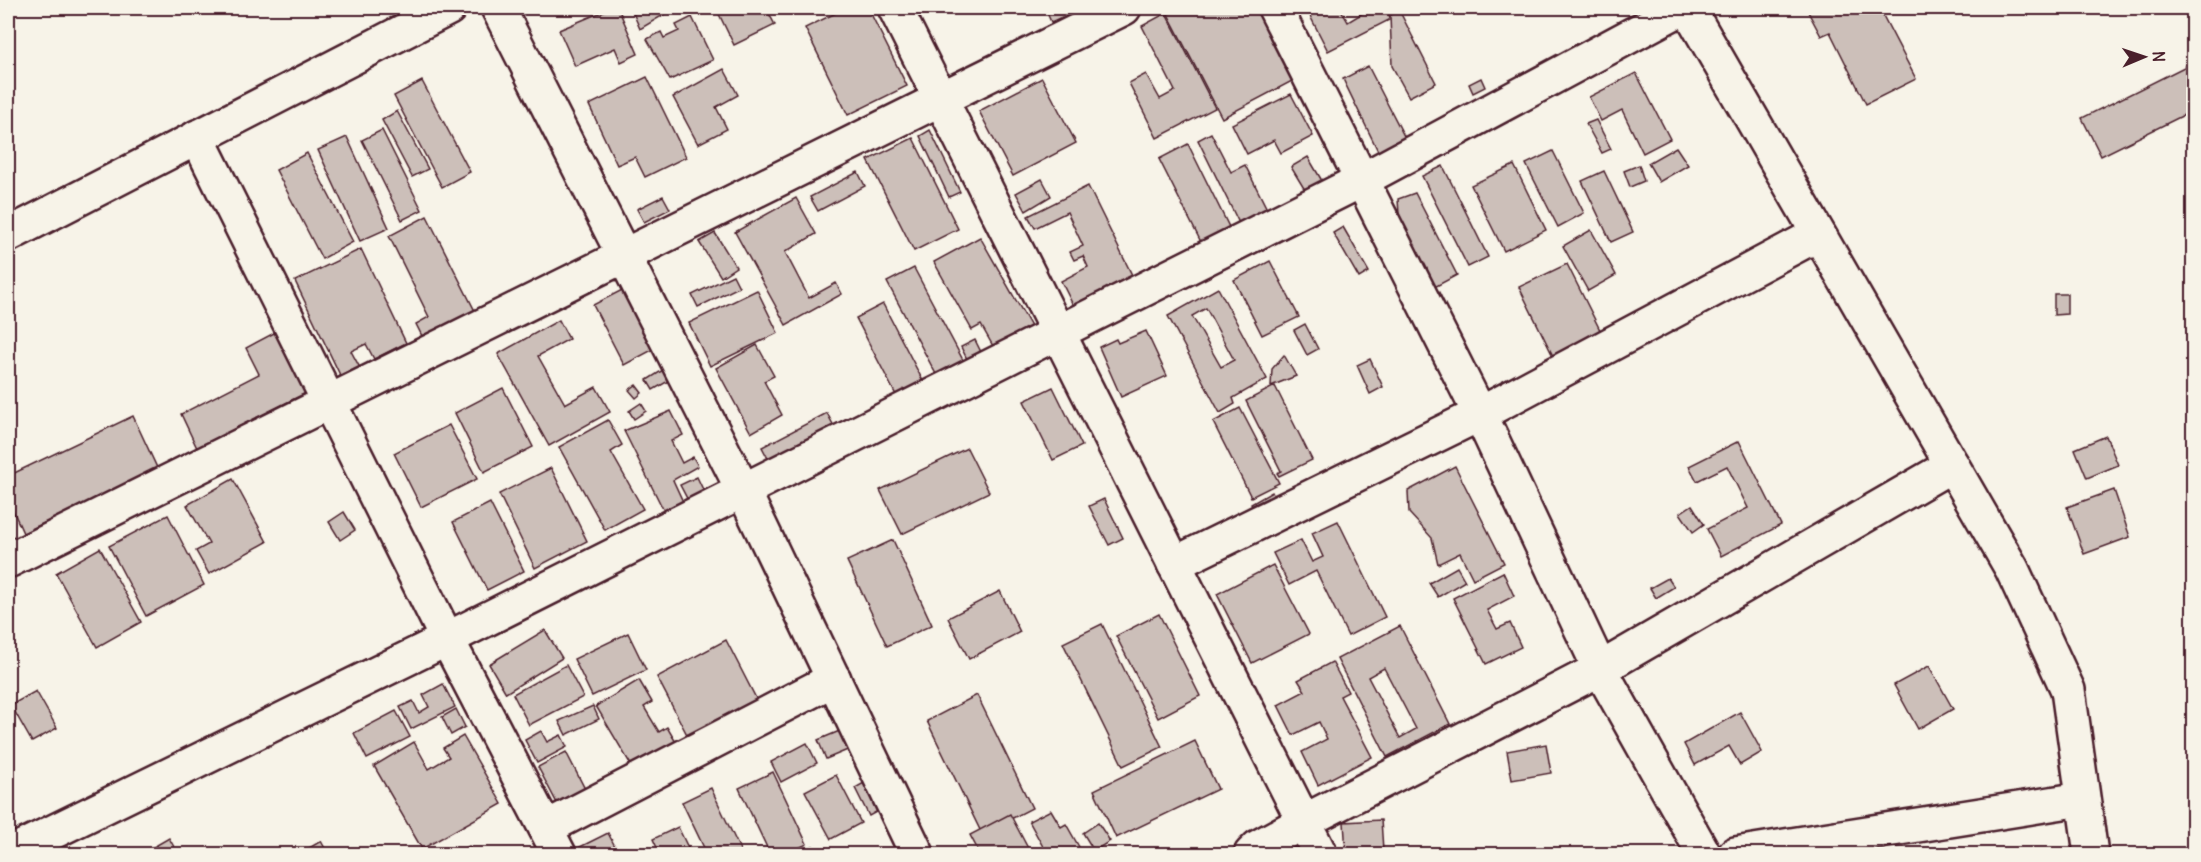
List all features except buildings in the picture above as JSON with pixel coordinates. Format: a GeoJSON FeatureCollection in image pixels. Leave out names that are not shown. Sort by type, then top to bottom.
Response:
{"type":"FeatureCollection","features":[{"type":"Feature","properties":{"kind":"street"},"geometry":{"type":"LineString","coordinates":[[8,235],[449,8]]}},
{"type":"Feature","properties":{"kind":"street"},"geometry":{"type":"LineString","coordinates":[[498,8],[626,255],[743,490],[917,855]]}},
{"type":"Feature","properties":{"kind":"street"},"geometry":{"type":"LineString","coordinates":[[895,8],[1305,821],[1320,855]]}},
{"type":"Feature","properties":{"kind":"street"},"geometry":{"type":"LineString","coordinates":[[8,554],[10,560],[1124,8]]}},
{"type":"Feature","properties":{"kind":"street"},"geometry":{"type":"LineString","coordinates":[[1275,8],[1480,414],[1600,669],[1704,855]]}},
{"type":"Feature","properties":{"kind":"street"},"geometry":{"type":"LineString","coordinates":[[8,855],[447,639],[1362,180],[1682,8]]}},
{"type":"Feature","properties":{"kind":"street"},"geometry":{"type":"LineString","coordinates":[[1688,8],[2012,569],[2068,690],[2091,855]]}},
{"type":"Feature","properties":{"kind":"street"},"geometry":{"type":"LineString","coordinates":[[197,137],[447,639],[552,841],[834,679]]}},
{"type":"Feature","properties":{"kind":"street"},"geometry":{"type":"LineString","coordinates":[[1174,564],[1480,414],[1818,234]]}},
{"type":"Feature","properties":{"kind":"street"},"geometry":{"type":"LineString","coordinates":[[1251,855],[1258,847],[1305,821],[1600,669],[1952,465]]}},
{"type":"Feature","properties":{"kind":"street"},"geometry":{"type":"LineString","coordinates":[[1735,855],[2082,799]]}}]}
